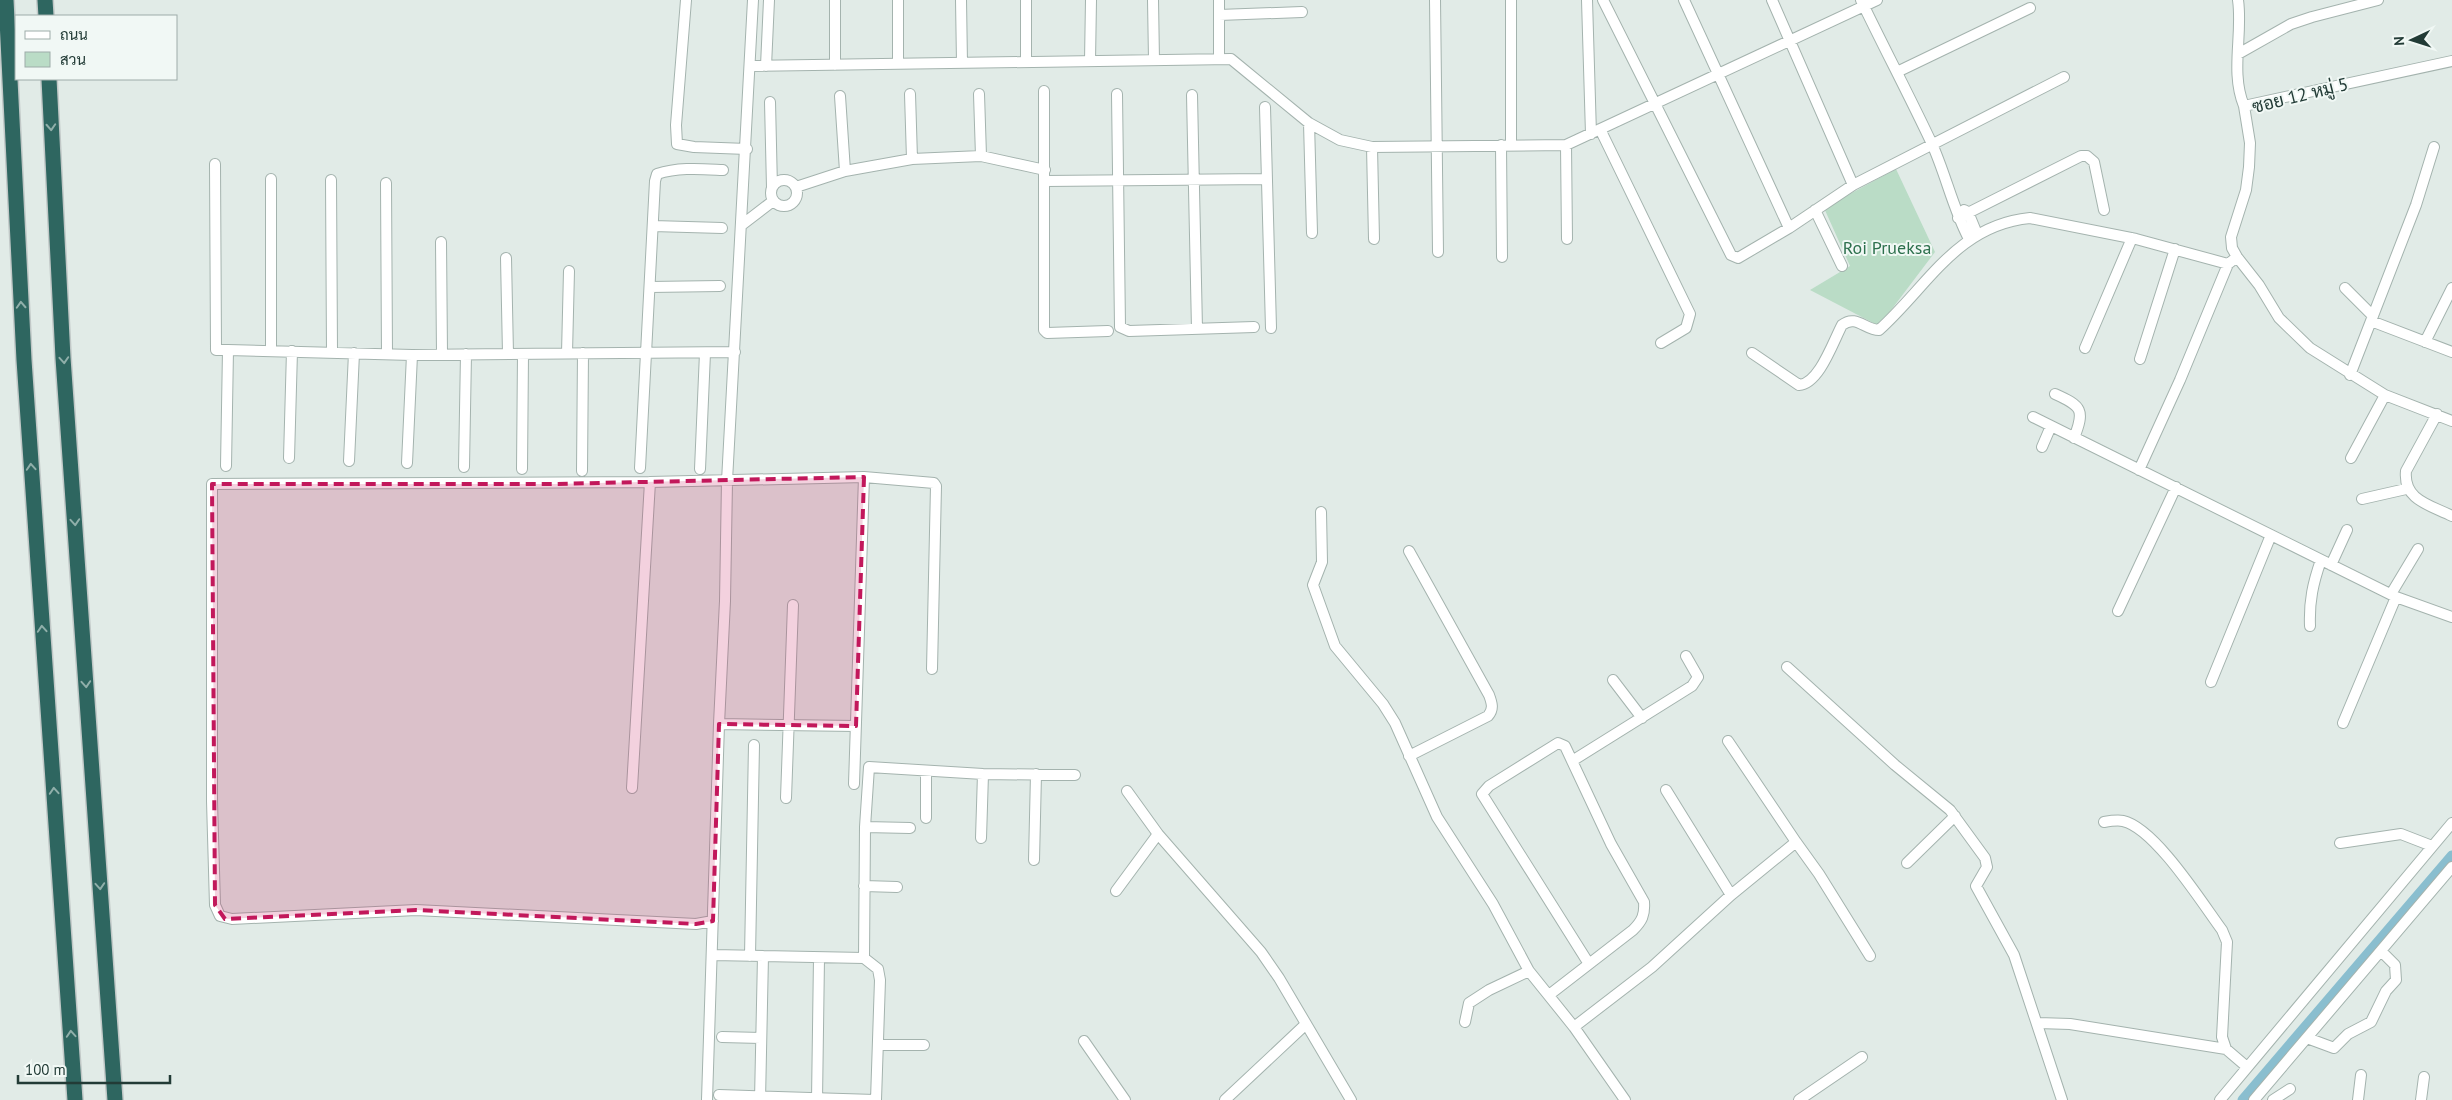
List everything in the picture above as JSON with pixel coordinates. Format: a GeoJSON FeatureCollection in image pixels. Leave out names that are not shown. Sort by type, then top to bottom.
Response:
{"type":"FeatureCollection","features":[{"type":"Feature","properties":{"kind":"highway"},"geometry":{"type":"LineString","coordinates":[[6,0],[23,350],[75,1100]]}},
{"type":"Feature","properties":{"kind":"highway"},"geometry":{"type":"LineString","coordinates":[[45,0],[46,15]]}},
{"type":"Feature","properties":{"kind":"highway"},"geometry":{"type":"LineString","coordinates":[[49,80],[63,349],[115,1100]]}},
{"type":"Feature","properties":{"kind":"street"},"geometry":{"type":"LineString","coordinates":[[686,0],[676,125],[677,144],[694,147],[746,149]]}},
{"type":"Feature","properties":{"kind":"street"},"geometry":{"type":"LineString","coordinates":[[707,1100],[719,724],[725,601],[727,481],[743,224],[753,0]]}},
{"type":"Feature","properties":{"kind":"street"},"geometry":{"type":"LineString","coordinates":[[766,66],[769,0]]}},
{"type":"Feature","properties":{"kind":"street"},"geometry":{"type":"LineString","coordinates":[[835,0],[835,65]]}},
{"type":"Feature","properties":{"kind":"street"},"geometry":{"type":"LineString","coordinates":[[898,0],[898,64]]}},
{"type":"Feature","properties":{"kind":"street"},"geometry":{"type":"LineString","coordinates":[[961,0],[962,63]]}},
{"type":"Feature","properties":{"kind":"street"},"geometry":{"type":"LineString","coordinates":[[1026,0],[1026,62]]}},
{"type":"Feature","properties":{"kind":"street"},"geometry":{"type":"LineString","coordinates":[[1090,61],[1091,0]]}},
{"type":"Feature","properties":{"kind":"street"},"geometry":{"type":"LineString","coordinates":[[1152,0],[1154,60]]}},
{"type":"Feature","properties":{"kind":"street"},"geometry":{"type":"LineString","coordinates":[[1219,0],[1219,59]]}},
{"type":"Feature","properties":{"kind":"street"},"geometry":{"type":"LineString","coordinates":[[1435,0],[1438,252]]}},
{"type":"Feature","properties":{"kind":"street"},"geometry":{"type":"LineString","coordinates":[[1502,257],[1511,0]]}},
{"type":"Feature","properties":{"kind":"street"},"geometry":{"type":"LineString","coordinates":[[1587,0],[1596,132],[1690,314],[1686,328],[1661,343]]}},
{"type":"Feature","properties":{"kind":"street"},"geometry":{"type":"LineString","coordinates":[[1603,0],[1733,258],[1743,257],[1853,185],[2064,77]]}},
{"type":"Feature","properties":{"kind":"street"},"geometry":{"type":"LineString","coordinates":[[1684,0],[1789,228]]}},
{"type":"Feature","properties":{"kind":"street"},"geometry":{"type":"LineString","coordinates":[[1772,0],[1853,185]]}},
{"type":"Feature","properties":{"kind":"street"},"geometry":{"type":"LineString","coordinates":[[750,66],[1234,59],[1309,123],[1340,140],[1372,147],[1506,144],[1566,145],[1789,42],[1863,4],[1877,0]]}},
{"type":"Feature","properties":{"kind":"street"},"geometry":{"type":"LineString","coordinates":[[2238,0],[2237,79],[2244,106]]}},
{"type":"Feature","properties":{"kind":"street"},"geometry":{"type":"LineString","coordinates":[[2238,54],[2292,24],[2378,0]]}},
{"type":"Feature","properties":{"kind":"street"},"geometry":{"type":"LineString","coordinates":[[1863,4],[1932,145],[1956,205],[1958,218],[1973,236]]}},
{"type":"Feature","properties":{"kind":"street"},"geometry":{"type":"LineString","coordinates":[[1897,72],[2030,8]]}},
{"type":"Feature","properties":{"kind":"street"},"geometry":{"type":"LineString","coordinates":[[1219,15],[1302,12]]}},
{"type":"Feature","properties":{"kind":"street","name":"ซอย 12 หมู่ 5"},"geometry":{"type":"LineString","coordinates":[[2452,61],[2244,106],[2250,143],[2249,167],[2246,190],[2231,237],[2232,248],[2237,257],[2259,284],[2279,318],[2310,348],[2350,375],[2385,395],[2452,420]]}},
{"type":"Feature","properties":{"kind":"street"},"geometry":{"type":"LineString","coordinates":[[1044,92],[1044,330],[1047,333],[1108,331]]}},
{"type":"Feature","properties":{"kind":"street"},"geometry":{"type":"LineString","coordinates":[[910,94],[912,159]]}},
{"type":"Feature","properties":{"kind":"street"},"geometry":{"type":"LineString","coordinates":[[979,94],[981,156]]}},
{"type":"Feature","properties":{"kind":"street"},"geometry":{"type":"LineString","coordinates":[[1117,94],[1120,328],[1129,332],[1254,326]]}},
{"type":"Feature","properties":{"kind":"street"},"geometry":{"type":"LineString","coordinates":[[1192,94],[1197,329]]}},
{"type":"Feature","properties":{"kind":"street"},"geometry":{"type":"LineString","coordinates":[[840,96],[845,171]]}},
{"type":"Feature","properties":{"kind":"street"},"geometry":{"type":"LineString","coordinates":[[770,102],[772,188],[774,200],[780,205],[789,205],[796,196],[796,187],[790,181],[781,180],[772,188]]}},
{"type":"Feature","properties":{"kind":"street"},"geometry":{"type":"LineString","coordinates":[[1266,107],[1271,328]]}},
{"type":"Feature","properties":{"kind":"street"},"geometry":{"type":"LineString","coordinates":[[1309,123],[1312,234]]}},
{"type":"Feature","properties":{"kind":"street"},"geometry":{"type":"LineString","coordinates":[[1566,145],[1567,239]]}},
{"type":"Feature","properties":{"kind":"street"},"geometry":{"type":"LineString","coordinates":[[1372,147],[1374,239]]}},
{"type":"Feature","properties":{"kind":"street"},"geometry":{"type":"LineString","coordinates":[[2350,375],[2416,204],[2434,147]]}},
{"type":"Feature","properties":{"kind":"street"},"geometry":{"type":"LineString","coordinates":[[796,187],[845,171],[912,159],[981,156],[1045,170]]}},
{"type":"Feature","properties":{"kind":"street"},"geometry":{"type":"LineString","coordinates":[[1958,218],[2081,156],[2087,156],[2094,162],[2104,210]]}},
{"type":"Feature","properties":{"kind":"street"},"geometry":{"type":"LineString","coordinates":[[216,164],[216,350],[387,354],[735,352]]}},
{"type":"Feature","properties":{"kind":"street"},"geometry":{"type":"LineString","coordinates":[[640,468],[655,180],[657,174],[685,169],[723,170]]}},
{"type":"Feature","properties":{"kind":"street"},"geometry":{"type":"LineString","coordinates":[[271,179],[271,350]]}},
{"type":"Feature","properties":{"kind":"street"},"geometry":{"type":"LineString","coordinates":[[1045,181],[1267,179]]}},
{"type":"Feature","properties":{"kind":"street"},"geometry":{"type":"LineString","coordinates":[[331,180],[332,352]]}},
{"type":"Feature","properties":{"kind":"street"},"geometry":{"type":"LineString","coordinates":[[386,184],[387,354]]}},
{"type":"Feature","properties":{"kind":"street"},"geometry":{"type":"LineString","coordinates":[[743,224],[774,200]]}},
{"type":"Feature","properties":{"kind":"street"},"geometry":{"type":"LineString","coordinates":[[1956,205],[1968,212],[1973,236]]}},
{"type":"Feature","properties":{"kind":"street"},"geometry":{"type":"LineString","coordinates":[[1815,210],[1842,266]]}},
{"type":"Feature","properties":{"kind":"street"},"geometry":{"type":"LineString","coordinates":[[1752,353],[1798,385],[1806,384],[1815,378],[1842,325],[1846,322],[1855,321],[1879,330],[1954,250],[1973,236],[2018,219],[2030,218],[2132,238],[2228,264]]}},
{"type":"Feature","properties":{"kind":"street"},"geometry":{"type":"LineString","coordinates":[[653,226],[722,228]]}},
{"type":"Feature","properties":{"kind":"street"},"geometry":{"type":"LineString","coordinates":[[2086,348],[2132,238]]}},
{"type":"Feature","properties":{"kind":"street"},"geometry":{"type":"LineString","coordinates":[[441,242],[442,354]]}},
{"type":"Feature","properties":{"kind":"street"},"geometry":{"type":"LineString","coordinates":[[2140,359],[2175,249]]}},
{"type":"Feature","properties":{"kind":"street"},"geometry":{"type":"LineString","coordinates":[[2139,470],[2180,380],[2228,264],[2237,257]]}},
{"type":"Feature","properties":{"kind":"street"},"geometry":{"type":"LineString","coordinates":[[506,258],[508,354]]}},
{"type":"Feature","properties":{"kind":"street"},"geometry":{"type":"LineString","coordinates":[[567,353],[569,271]]}},
{"type":"Feature","properties":{"kind":"street"},"geometry":{"type":"LineString","coordinates":[[650,287],[720,286]]}},
{"type":"Feature","properties":{"kind":"street"},"geometry":{"type":"LineString","coordinates":[[2345,288],[2372,318],[2452,352]]}},
{"type":"Feature","properties":{"kind":"street"},"geometry":{"type":"LineString","coordinates":[[2425,342],[2452,288]]}},
{"type":"Feature","properties":{"kind":"street"},"geometry":{"type":"LineString","coordinates":[[226,466],[228,350]]}},
{"type":"Feature","properties":{"kind":"street"},"geometry":{"type":"LineString","coordinates":[[289,458],[292,351]]}},
{"type":"Feature","properties":{"kind":"street"},"geometry":{"type":"LineString","coordinates":[[700,470],[705,352]]}},
{"type":"Feature","properties":{"kind":"street"},"geometry":{"type":"LineString","coordinates":[[349,461],[354,353]]}},
{"type":"Feature","properties":{"kind":"street"},"geometry":{"type":"LineString","coordinates":[[582,471],[583,353]]}},
{"type":"Feature","properties":{"kind":"street"},"geometry":{"type":"LineString","coordinates":[[407,463],[412,354]]}},
{"type":"Feature","properties":{"kind":"street"},"geometry":{"type":"LineString","coordinates":[[464,468],[466,354]]}},
{"type":"Feature","properties":{"kind":"street"},"geometry":{"type":"LineString","coordinates":[[522,469],[523,354]]}},
{"type":"Feature","properties":{"kind":"street"},"geometry":{"type":"LineString","coordinates":[[2056,394],[2076,404],[2081,412],[2081,420],[2074,438]]}},
{"type":"Feature","properties":{"kind":"street"},"geometry":{"type":"LineString","coordinates":[[2351,458],[2385,395]]}},
{"type":"Feature","properties":{"kind":"street"},"geometry":{"type":"LineString","coordinates":[[2437,414],[2406,471],[2406,489],[2412,496],[2452,516]]}},
{"type":"Feature","properties":{"kind":"street"},"geometry":{"type":"LineString","coordinates":[[2033,417],[2393,596],[2452,617]]}},
{"type":"Feature","properties":{"kind":"street"},"geometry":{"type":"LineString","coordinates":[[2042,447],[2051,426]]}},
{"type":"Feature","properties":{"kind":"street"},"geometry":{"type":"LineString","coordinates":[[854,784],[864,477]]}},
{"type":"Feature","properties":{"kind":"street"},"geometry":{"type":"LineString","coordinates":[[713,921],[696,924],[416,910],[232,920],[220,916],[215,905],[212,801],[212,484],[650,482],[864,477],[930,482],[936,486],[932,669]]}},
{"type":"Feature","properties":{"kind":"street"},"geometry":{"type":"LineString","coordinates":[[632,788],[650,482]]}},
{"type":"Feature","properties":{"kind":"street"},"geometry":{"type":"LineString","coordinates":[[2118,611],[2176,487]]}},
{"type":"Feature","properties":{"kind":"street"},"geometry":{"type":"LineString","coordinates":[[2362,500],[2406,489]]}},
{"type":"Feature","properties":{"kind":"street"},"geometry":{"type":"LineString","coordinates":[[1321,512],[1322,562],[1313,585],[1335,646],[1383,704],[1395,723],[1437,817],[1493,904],[1529,971],[1574,1026],[1625,1100]]}},
{"type":"Feature","properties":{"kind":"street"},"geometry":{"type":"LineString","coordinates":[[2331,565],[2347,530]]}},
{"type":"Feature","properties":{"kind":"street"},"geometry":{"type":"LineString","coordinates":[[2211,682],[2271,535]]}},
{"type":"Feature","properties":{"kind":"street"},"geometry":{"type":"LineString","coordinates":[[2343,723],[2393,596],[2418,549]]}},
{"type":"Feature","properties":{"kind":"street"},"geometry":{"type":"LineString","coordinates":[[1409,551],[1489,695],[1492,711],[1488,716],[1409,756]]}},
{"type":"Feature","properties":{"kind":"street"},"geometry":{"type":"LineString","coordinates":[[2310,626],[2309,603],[2312,586],[2321,560]]}},
{"type":"Feature","properties":{"kind":"street"},"geometry":{"type":"LineString","coordinates":[[786,798],[793,605]]}},
{"type":"Feature","properties":{"kind":"street"},"geometry":{"type":"LineString","coordinates":[[1572,761],[1642,718],[1697,681],[1698,677],[1686,656]]}},
{"type":"Feature","properties":{"kind":"street"},"geometry":{"type":"LineString","coordinates":[[1787,667],[1895,766],[1930,792],[1955,816],[1985,858],[1987,867],[1976,886],[2014,956],[2038,1023],[2062,1100]]}},
{"type":"Feature","properties":{"kind":"street"},"geometry":{"type":"LineString","coordinates":[[1613,680],[1642,718]]}},
{"type":"Feature","properties":{"kind":"street"},"geometry":{"type":"LineString","coordinates":[[719,724],[856,726]]}},
{"type":"Feature","properties":{"kind":"street"},"geometry":{"type":"LineString","coordinates":[[1728,741],[1815,868],[1870,956]]}},
{"type":"Feature","properties":{"kind":"street"},"geometry":{"type":"LineString","coordinates":[[1549,995],[1589,964],[1640,923],[1645,911],[1644,902],[1611,844],[1572,761],[1563,744],[1558,743],[1489,786],[1482,794],[1589,964]]}},
{"type":"Feature","properties":{"kind":"street"},"geometry":{"type":"LineString","coordinates":[[750,956],[754,745]]}},
{"type":"Feature","properties":{"kind":"street"},"geometry":{"type":"LineString","coordinates":[[864,958],[865,827],[869,768],[983,774],[1075,775]]}},
{"type":"Feature","properties":{"kind":"street"},"geometry":{"type":"LineString","coordinates":[[926,772],[926,818]]}},
{"type":"Feature","properties":{"kind":"street"},"geometry":{"type":"LineString","coordinates":[[980,838],[983,774]]}},
{"type":"Feature","properties":{"kind":"street"},"geometry":{"type":"LineString","coordinates":[[1034,860],[1036,774]]}},
{"type":"Feature","properties":{"kind":"street"},"geometry":{"type":"LineString","coordinates":[[1666,790],[1731,895]]}},
{"type":"Feature","properties":{"kind":"street"},"geometry":{"type":"LineString","coordinates":[[1126,791],[1158,834],[1261,952],[1351,1100]]}},
{"type":"Feature","properties":{"kind":"street"},"geometry":{"type":"LineString","coordinates":[[1907,863],[1955,816]]}},
{"type":"Feature","properties":{"kind":"street"},"geometry":{"type":"LineString","coordinates":[[2104,822],[2123,821],[2142,830],[2156,842],[2222,930],[2227,942],[2222,1030],[2226,1049]]}},
{"type":"Feature","properties":{"kind":"street"},"geometry":{"type":"LineString","coordinates":[[2220,1100],[2452,823]]}},
{"type":"Feature","properties":{"kind":"street"},"geometry":{"type":"LineString","coordinates":[[865,827],[910,828]]}},
{"type":"Feature","properties":{"kind":"street"},"geometry":{"type":"LineString","coordinates":[[1116,890],[1158,834]]}},
{"type":"Feature","properties":{"kind":"street"},"geometry":{"type":"LineString","coordinates":[[2340,843],[2401,834],[2432,846]]}},
{"type":"Feature","properties":{"kind":"street"},"geometry":{"type":"LineString","coordinates":[[1574,1026],[1652,967],[1731,895],[1796,842]]}},
{"type":"Feature","properties":{"kind":"street"},"geometry":{"type":"LineString","coordinates":[[2254,1100],[2452,868]]}},
{"type":"Feature","properties":{"kind":"street"},"geometry":{"type":"LineString","coordinates":[[864,886],[897,887]]}},
{"type":"Feature","properties":{"kind":"street"},"geometry":{"type":"LineString","coordinates":[[2307,1038],[2334,1048],[2348,1034],[2370,1022],[2386,991],[2396,980],[2395,965],[2381,951]]}},
{"type":"Feature","properties":{"kind":"street"},"geometry":{"type":"LineString","coordinates":[[713,955],[864,958],[878,969],[880,980],[875,1100],[719,1096]]}},
{"type":"Feature","properties":{"kind":"street"},"geometry":{"type":"LineString","coordinates":[[760,1098],[763,956]]}},
{"type":"Feature","properties":{"kind":"street"},"geometry":{"type":"LineString","coordinates":[[817,1099],[819,958]]}},
{"type":"Feature","properties":{"kind":"street"},"geometry":{"type":"LineString","coordinates":[[1466,1022],[1469,1003],[1489,990],[1529,971]]}},
{"type":"Feature","properties":{"kind":"street"},"geometry":{"type":"LineString","coordinates":[[2038,1023],[2086,1027],[2226,1049],[2247,1067]]}},
{"type":"Feature","properties":{"kind":"street"},"geometry":{"type":"LineString","coordinates":[[1225,1100],[1306,1024]]}},
{"type":"Feature","properties":{"kind":"street"},"geometry":{"type":"LineString","coordinates":[[722,1037],[761,1038]]}},
{"type":"Feature","properties":{"kind":"street"},"geometry":{"type":"LineString","coordinates":[[1084,1041],[1125,1100]]}},
{"type":"Feature","properties":{"kind":"street"},"geometry":{"type":"LineString","coordinates":[[878,1045],[924,1045]]}},
{"type":"Feature","properties":{"kind":"street"},"geometry":{"type":"LineString","coordinates":[[1799,1100],[1862,1056]]}},
{"type":"Feature","properties":{"kind":"street"},"geometry":{"type":"LineString","coordinates":[[2358,1100],[2361,1075]]}},
{"type":"Feature","properties":{"kind":"street"},"geometry":{"type":"LineString","coordinates":[[2421,1100],[2424,1077]]}},
{"type":"Feature","properties":{"kind":"street"},"geometry":{"type":"LineString","coordinates":[[2273,1100],[2290,1089]]}},
{"type":"Feature","properties":{"kind":"highlighted area"},"geometry":{"type":"Polygon","coordinates":[[[864,477],[856,726],[719,724],[713,921],[696,924],[416,910],[225,919],[215,905],[212,484],[554,484],[864,477]]]}},
{"type":"Feature","properties":{"kind":"green space","name":"Roi Prueksa"},"geometry":{"type":"Polygon","coordinates":[[[1896,169],[1935,252],[1879,326],[1810,290],[1850,266],[1824,208],[1896,169]]]}},
{"type":"Feature","properties":{"kind":"waterway"},"geometry":{"type":"LineString","coordinates":[[2243,1100],[2452,856]]}}]}
